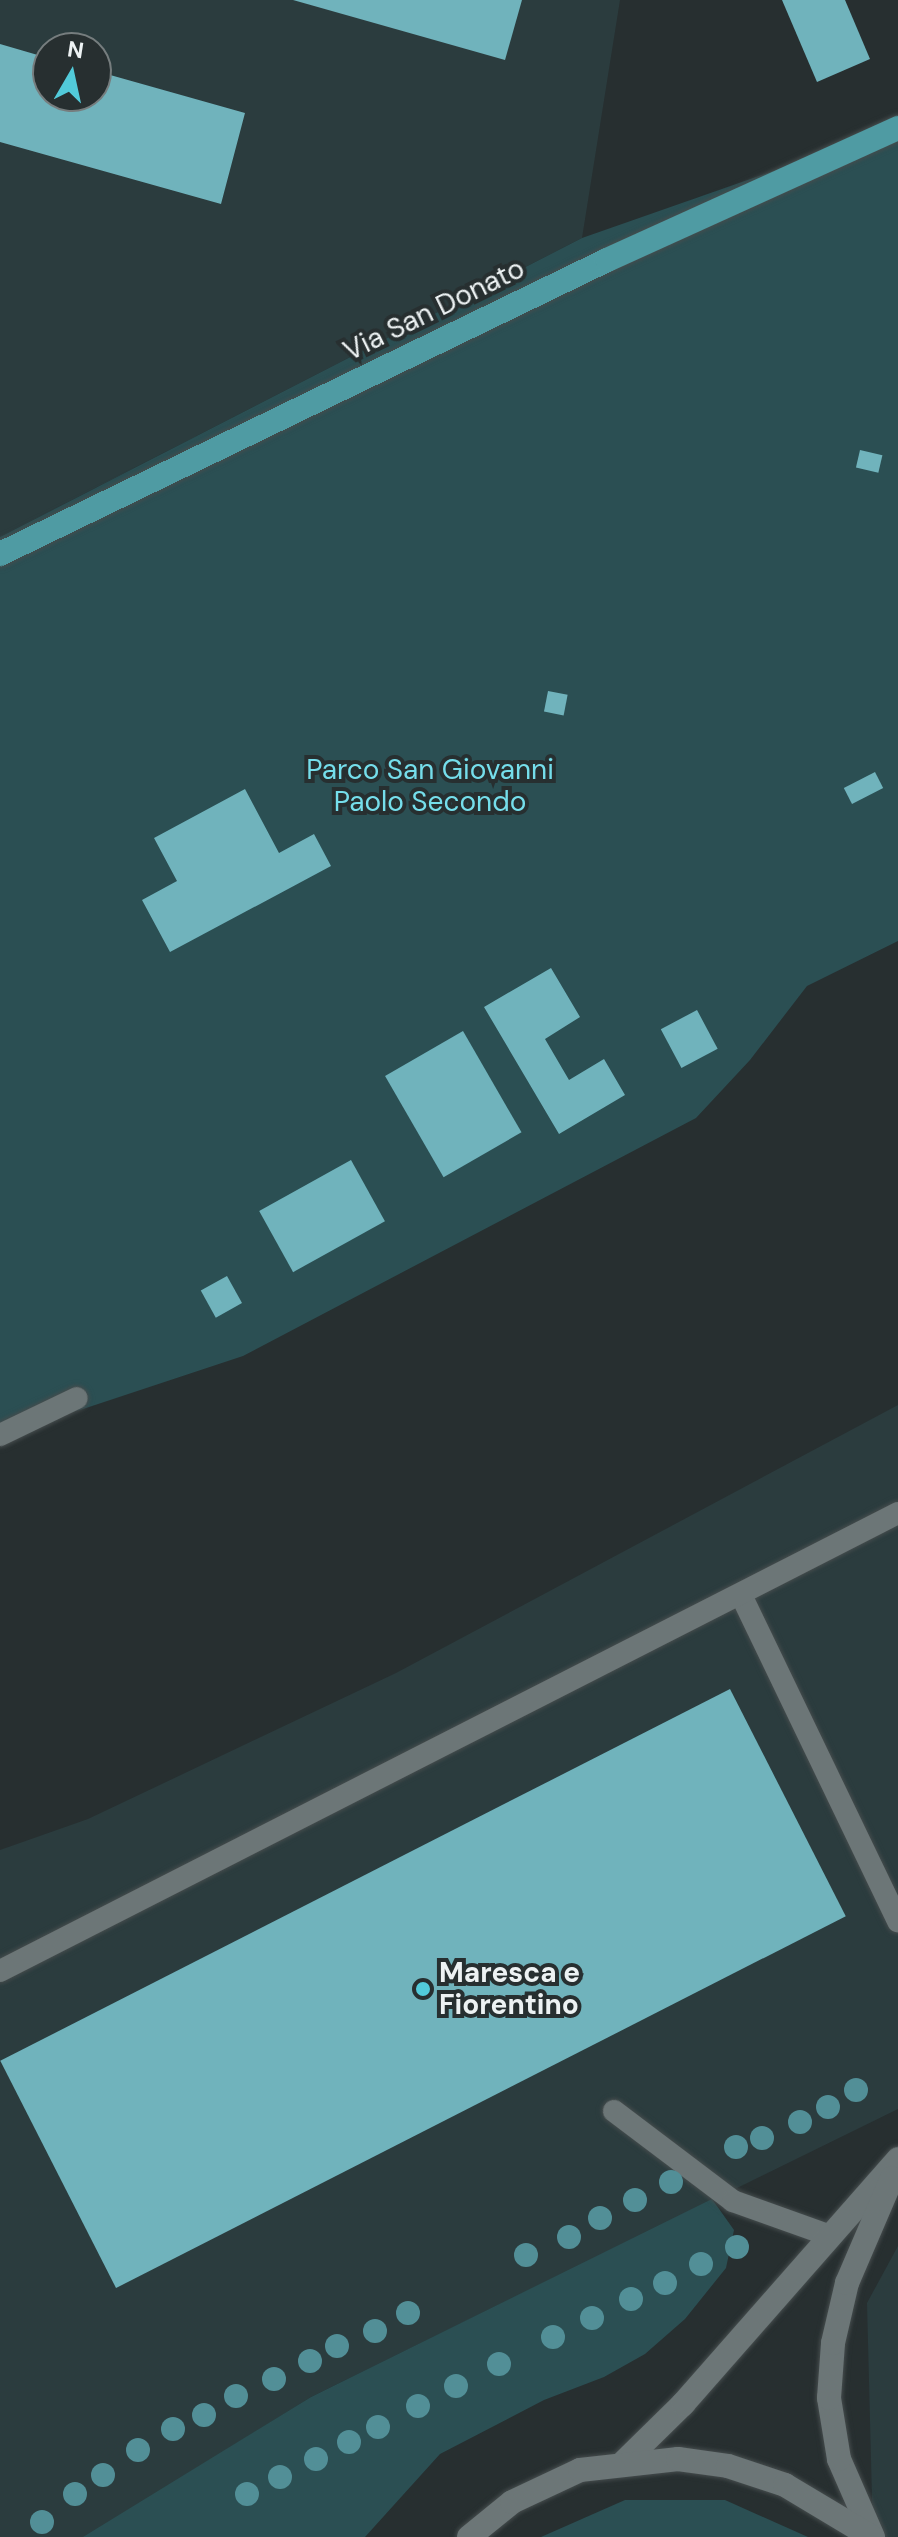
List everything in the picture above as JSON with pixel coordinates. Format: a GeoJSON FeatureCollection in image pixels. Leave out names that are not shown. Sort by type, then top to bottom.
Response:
{"type":"FeatureCollection","features":[{"type":"Feature","properties":{"kind":"main road","name":"Via San Donato"},"geometry":{"type":"LineString","coordinates":[[0,554],[607,260],[898,128]]}},
{"type":"Feature","properties":{"kind":"street"},"geometry":{"type":"LineString","coordinates":[[624,2462],[683,2404],[828,2235],[898,2162]]}},
{"type":"Feature","properties":{"kind":"street"},"geometry":{"type":"LineString","coordinates":[[872,2537],[839,2459],[829,2398],[833,2343],[852,2270],[898,2162]]}},
{"type":"Feature","properties":{"kind":"street"},"geometry":{"type":"LineString","coordinates":[[469,2537],[535,2488],[580,2470],[624,2462],[678,2459],[728,2466],[785,2485],[872,2537]]}},
{"type":"Feature","properties":{"kind":"lane"},"geometry":{"type":"LineString","coordinates":[[0,1435],[77,1398]]}},
{"type":"Feature","properties":{"kind":"lane"},"geometry":{"type":"LineString","coordinates":[[0,1971],[742,1597],[898,1513]]}},
{"type":"Feature","properties":{"kind":"lane"},"geometry":{"type":"LineString","coordinates":[[742,1597],[898,1921]]}},
{"type":"Feature","properties":{"kind":"lane"},"geometry":{"type":"LineString","coordinates":[[614,2111],[733,2201],[828,2235]]}},
{"type":"Feature","properties":{"kind":"shaded area"},"geometry":{"type":"Polygon","coordinates":[[[0,0],[620,0],[582,238],[0,537],[0,0]]]}},
{"type":"Feature","properties":{"kind":"shaded area"},"geometry":{"type":"Polygon","coordinates":[[[898,1405],[898,2109],[311,2397],[86,2537],[0,2537],[0,1850],[88,1819],[396,1673],[898,1405]]]}},
{"type":"Feature","properties":{"kind":"shaded area"},"geometry":{"type":"Polygon","coordinates":[[[898,2246],[898,2537],[873,2537],[867,2303],[898,2246]]]}},
{"type":"Feature","properties":{"kind":"green space","name":"Parco San Giovanni Paolo Secondo"},"geometry":{"type":"Polygon","coordinates":[[[898,120],[898,941],[807,986],[750,1060],[696,1118],[243,1356],[80,1410],[0,1430],[0,537],[582,238],[819,155],[898,120]]]}},
{"type":"Feature","properties":{"kind":"green space"},"geometry":{"type":"Polygon","coordinates":[[[712,2199],[734,2230],[726,2268],[685,2319],[645,2354],[604,2377],[544,2400],[440,2454],[365,2537],[83,2537],[311,2397],[712,2199]]]}},
{"type":"Feature","properties":{"kind":"green space"},"geometry":{"type":"Polygon","coordinates":[[[625,2500],[725,2500],[808,2537],[541,2537],[625,2500]]]}},
{"type":"Feature","properties":{"kind":"building"},"geometry":{"type":"Polygon","coordinates":[[[293,0],[522,0],[505,60],[293,0]]]}},
{"type":"Feature","properties":{"kind":"building"},"geometry":{"type":"Polygon","coordinates":[[[782,0],[845,0],[870,59],[817,82],[782,0]]]}},
{"type":"Feature","properties":{"kind":"building"},"geometry":{"type":"Polygon","coordinates":[[[0,44],[32,53],[32,112],[112,112],[112,76],[245,113],[221,204],[0,142],[0,44]]]}},
{"type":"Feature","properties":{"kind":"building"},"geometry":{"type":"Polygon","coordinates":[[[860,450],[882,455],[878,473],[856,468],[860,450]]]}},
{"type":"Feature","properties":{"kind":"building"},"geometry":{"type":"Polygon","coordinates":[[[548,691],[568,695],[564,715],[544,712],[548,691]]]}},
{"type":"Feature","properties":{"kind":"building"},"geometry":{"type":"Polygon","coordinates":[[[875,772],[883,788],[852,804],[844,788],[875,772]]]}},
{"type":"Feature","properties":{"kind":"building"},"geometry":{"type":"Polygon","coordinates":[[[245,789],[279,853],[314,834],[331,866],[170,952],[142,900],[177,881],[154,838],[245,789]]]}},
{"type":"Feature","properties":{"kind":"building"},"geometry":{"type":"Polygon","coordinates":[[[551,968],[580,1017],[545,1039],[569,1080],[604,1059],[625,1095],[559,1134],[484,1007],[551,968]]]}},
{"type":"Feature","properties":{"kind":"building"},"geometry":{"type":"Polygon","coordinates":[[[697,1010],[718,1049],[681,1068],[661,1029],[697,1010]]]}},
{"type":"Feature","properties":{"kind":"building"},"geometry":{"type":"Polygon","coordinates":[[[463,1031],[522,1132],[444,1177],[385,1076],[463,1031]]]}},
{"type":"Feature","properties":{"kind":"building"},"geometry":{"type":"Polygon","coordinates":[[[351,1160],[385,1221],[293,1272],[259,1211],[351,1160]]]}},
{"type":"Feature","properties":{"kind":"building"},"geometry":{"type":"Polygon","coordinates":[[[227,1276],[242,1303],[216,1318],[201,1291],[227,1276]]]}},
{"type":"Feature","properties":{"kind":"building","name":"Maresca e Fiorentino"},"geometry":{"type":"Polygon","coordinates":[[[730,1689],[846,1916],[116,2288],[0,2061],[730,1689]]]}},
{"type":"Feature","properties":{"kind":"place","name":"Maresca e Fiorentino"},"geometry":{"type":"Point","coordinates":[423,1989]}}]}
